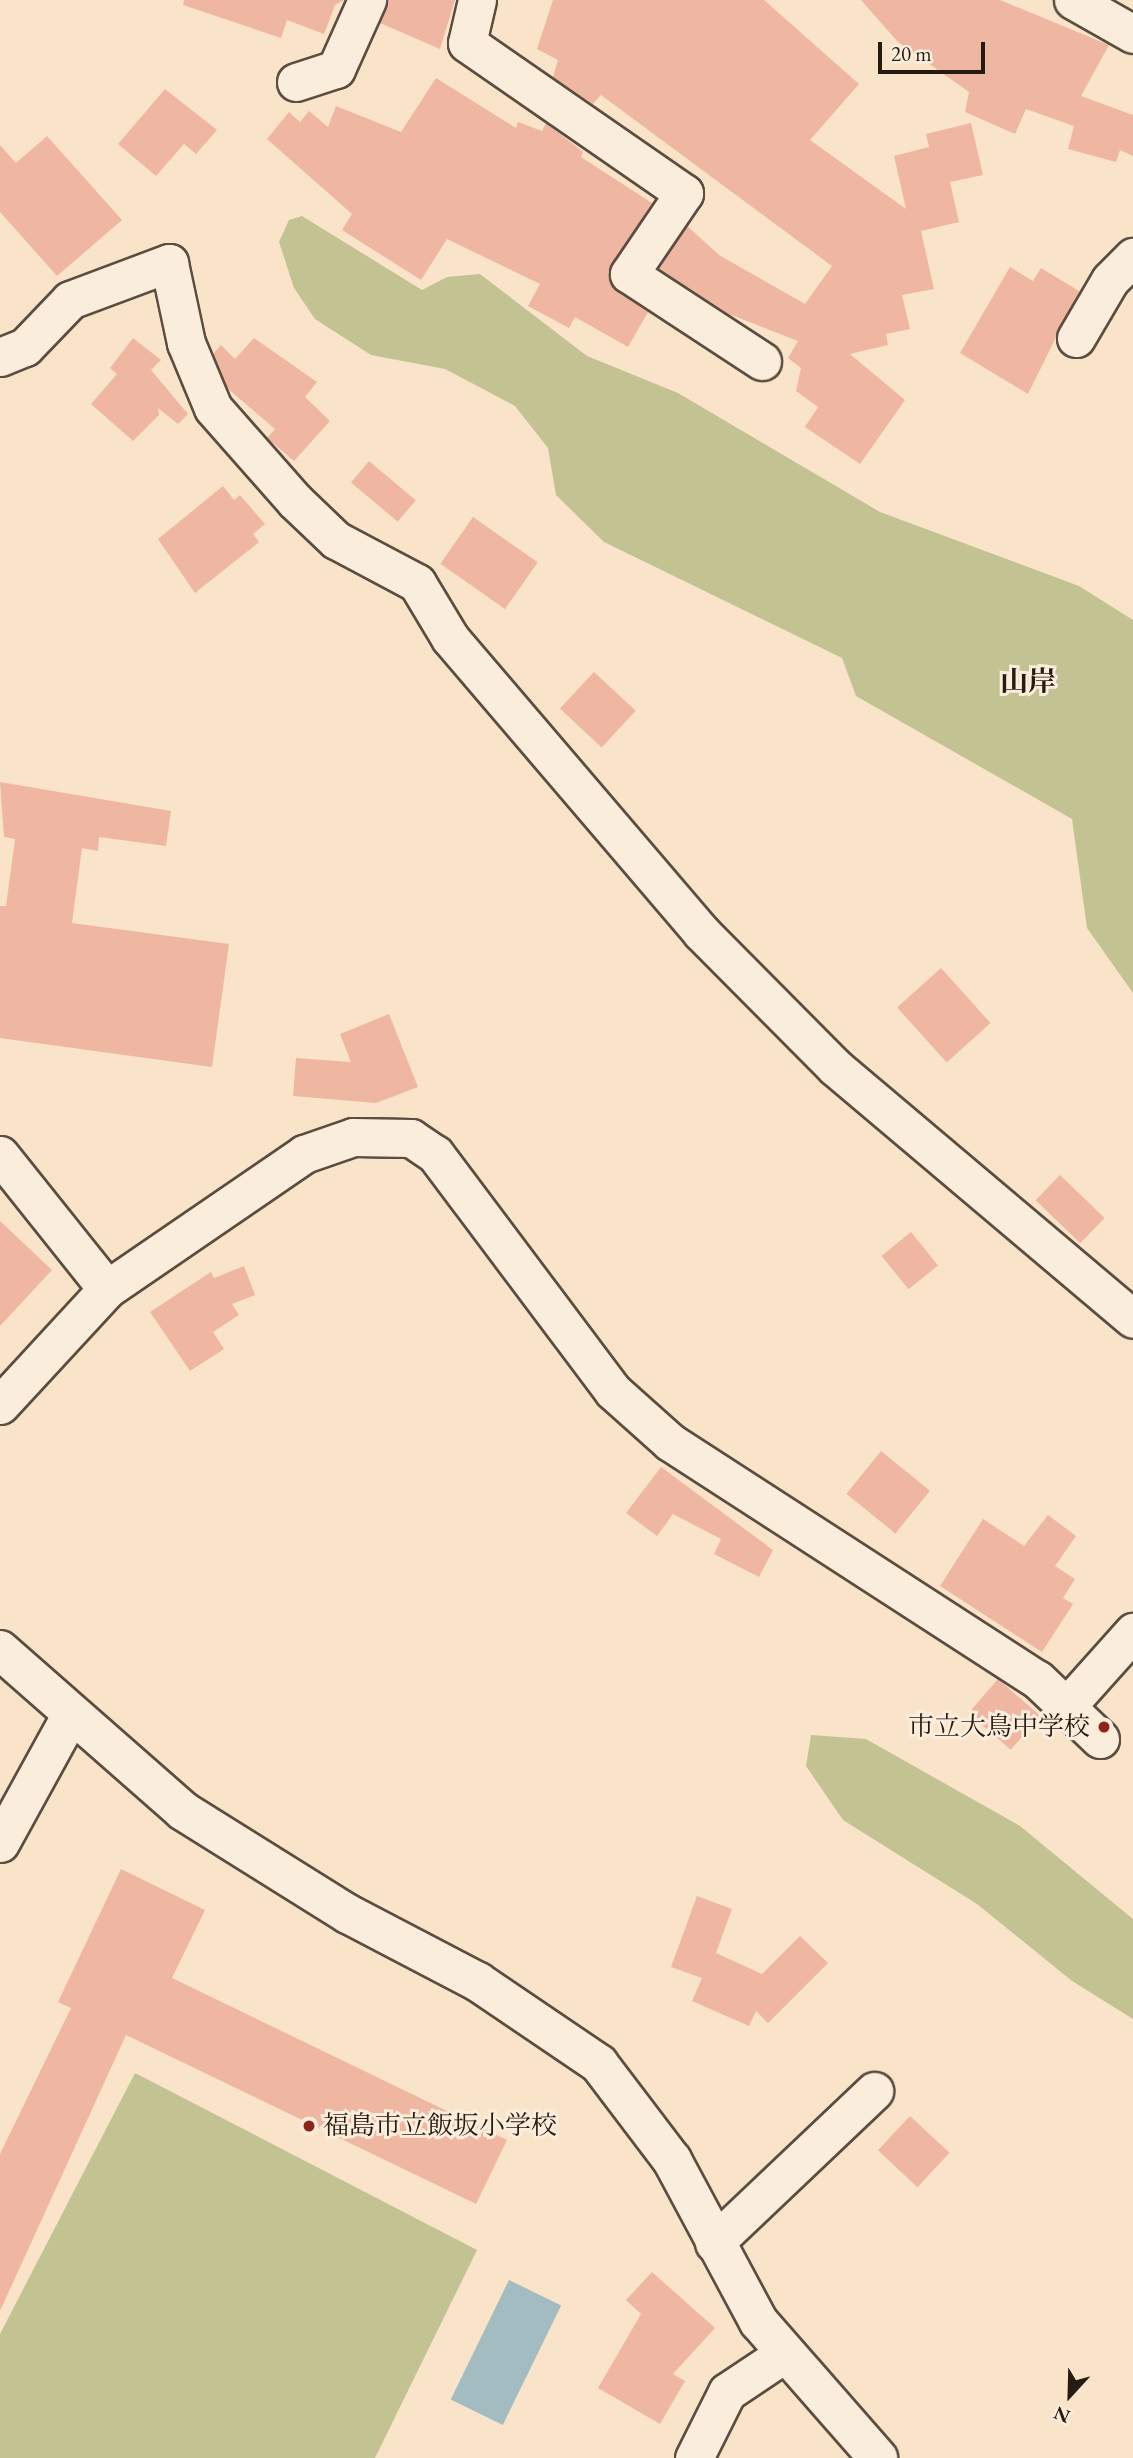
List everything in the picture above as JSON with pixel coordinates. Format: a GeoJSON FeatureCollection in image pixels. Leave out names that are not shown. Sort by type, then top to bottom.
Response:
{"type":"FeatureCollection","features":[{"type":"Feature","properties":{"kind":"street"},"geometry":{"type":"LineString","coordinates":[[296,82],[336,69],[367,0]]}},
{"type":"Feature","properties":{"kind":"street"},"geometry":{"type":"LineString","coordinates":[[477,0],[467,43],[684,193],[629,274],[762,361]]}},
{"type":"Feature","properties":{"kind":"street"},"geometry":{"type":"LineString","coordinates":[[1073,0],[1133,34]]}},
{"type":"Feature","properties":{"kind":"street"},"geometry":{"type":"LineString","coordinates":[[1076,338],[1110,280],[1133,257]]}},
{"type":"Feature","properties":{"kind":"street"},"geometry":{"type":"LineString","coordinates":[[0,357],[25,347],[70,300],[169,263],[186,343],[213,408],[295,501],[336,540],[417,583],[450,638],[701,932],[835,1066],[1133,1319]]}},
{"type":"Feature","properties":{"kind":"street"},"geometry":{"type":"LineString","coordinates":[[0,1405],[107,1289],[304,1154],[353,1137],[411,1138],[435,1154],[612,1391],[670,1442],[1037,1679],[1100,1739]]}},
{"type":"Feature","properties":{"kind":"street"},"geometry":{"type":"LineString","coordinates":[[0,1155],[107,1289]]}},
{"type":"Feature","properties":{"kind":"street"},"geometry":{"type":"LineString","coordinates":[[1066,1707],[1133,1632]]}},
{"type":"Feature","properties":{"kind":"street"},"geometry":{"type":"LineString","coordinates":[[0,1650],[183,1811],[348,1914],[511,2002],[599,2064],[672,2160],[714,2244],[784,2354],[878,2458]]}},
{"type":"Feature","properties":{"kind":"street"},"geometry":{"type":"LineString","coordinates":[[0,1843],[71,1714]]}},
{"type":"Feature","properties":{"kind":"street"},"geometry":{"type":"LineString","coordinates":[[714,2244],[874,2091]]}},
{"type":"Feature","properties":{"kind":"street"},"geometry":{"type":"LineString","coordinates":[[694,2458],[710,2416],[727,2392],[784,2354]]}},
{"type":"Feature","properties":{"kind":"shaded area"},"geometry":{"type":"Polygon","coordinates":[[[302,216],[422,290],[447,277],[480,274],[587,356],[678,393],[880,512],[1079,586],[1133,620],[1133,993],[1087,928],[1072,819],[856,696],[842,658],[604,542],[556,495],[548,448],[515,406],[445,369],[371,355],[315,319],[294,288],[279,242],[289,220],[302,216]]]}},
{"type":"Feature","properties":{"kind":"shaded area"},"geometry":{"type":"Polygon","coordinates":[[[811,1735],[866,1739],[1020,1826],[1133,1919],[1133,2019],[1072,1981],[977,1904],[843,1820],[806,1766],[811,1735]]]}},
{"type":"Feature","properties":{"kind":"shaded area"},"geometry":{"type":"Polygon","coordinates":[[[135,2073],[477,2250],[375,2458],[0,2458],[0,2334],[135,2073]]]}},
{"type":"Feature","properties":{"kind":"water"},"geometry":{"type":"Polygon","coordinates":[[[509,2280],[561,2305],[503,2425],[451,2400],[509,2280]]]}},
{"type":"Feature","properties":{"kind":"building"},"geometry":{"type":"Polygon","coordinates":[[[184,0],[344,0],[335,5],[324,34],[287,20],[281,38],[183,5],[184,0]]]}},
{"type":"Feature","properties":{"kind":"building"},"geometry":{"type":"Polygon","coordinates":[[[388,0],[455,0],[440,49],[380,23],[388,0]]]}},
{"type":"Feature","properties":{"kind":"building"},"geometry":{"type":"Polygon","coordinates":[[[553,0],[764,0],[859,84],[810,140],[906,209],[894,156],[929,147],[926,134],[971,123],[983,175],[950,182],[959,222],[921,231],[934,289],[902,295],[910,329],[886,334],[888,345],[850,354],[905,400],[860,464],[805,427],[818,407],[796,391],[801,368],[788,358],[798,341],[729,314],[658,268],[687,226],[719,255],[805,304],[832,266],[601,95],[593,104],[553,77],[558,60],[537,49],[553,0]]]}},
{"type":"Feature","properties":{"kind":"building"},"geometry":{"type":"Polygon","coordinates":[[[861,0],[1000,0],[1109,45],[1081,96],[1133,115],[1133,156],[1120,150],[1116,162],[1068,149],[1074,126],[1026,109],[1015,134],[965,112],[969,92],[898,42],[861,0]]]}},
{"type":"Feature","properties":{"kind":"building"},"geometry":{"type":"Polygon","coordinates":[[[436,78],[516,128],[518,122],[542,131],[546,123],[583,152],[581,157],[652,203],[608,272],[617,291],[648,312],[628,347],[575,317],[569,328],[528,306],[540,284],[447,239],[421,280],[342,230],[352,214],[267,139],[289,112],[300,122],[309,111],[328,127],[336,106],[401,132],[436,78]]]}},
{"type":"Feature","properties":{"kind":"building"},"geometry":{"type":"Polygon","coordinates":[[[165,89],[217,130],[196,154],[184,144],[156,176],[118,144],[165,89]]]}},
{"type":"Feature","properties":{"kind":"building"},"geometry":{"type":"Polygon","coordinates":[[[47,136],[122,220],[57,276],[0,212],[0,145],[16,163],[47,136]]]}},
{"type":"Feature","properties":{"kind":"building"},"geometry":{"type":"Polygon","coordinates":[[[1010,267],[1033,281],[1041,268],[1079,291],[1028,394],[960,353],[1010,267]]]}},
{"type":"Feature","properties":{"kind":"building"},"geometry":{"type":"Polygon","coordinates":[[[133,338],[161,360],[151,370],[188,414],[178,424],[158,408],[159,415],[133,441],[91,404],[117,374],[110,368],[133,338]]]}},
{"type":"Feature","properties":{"kind":"building"},"geometry":{"type":"Polygon","coordinates":[[[254,338],[317,382],[305,397],[330,421],[294,461],[267,438],[275,429],[227,388],[213,354],[221,345],[235,359],[254,338]]]}},
{"type":"Feature","properties":{"kind":"building"},"geometry":{"type":"Polygon","coordinates":[[[369,461],[416,500],[398,522],[351,482],[369,461]]]}},
{"type":"Feature","properties":{"kind":"building"},"geometry":{"type":"Polygon","coordinates":[[[223,486],[234,500],[240,495],[265,524],[253,534],[259,542],[195,593],[158,539],[223,486]]]}},
{"type":"Feature","properties":{"kind":"building"},"geometry":{"type":"Polygon","coordinates":[[[473,517],[538,562],[505,609],[440,564],[473,517]]]}},
{"type":"Feature","properties":{"kind":"building"},"geometry":{"type":"Polygon","coordinates":[[[594,672],[636,711],[602,747],[560,709],[594,672]]]}},
{"type":"Feature","properties":{"kind":"building"},"geometry":{"type":"Polygon","coordinates":[[[0,782],[171,811],[166,846],[99,837],[98,851],[82,848],[72,923],[229,944],[212,1067],[0,1038],[0,906],[6,906],[15,839],[4,837],[0,782]]]}},
{"type":"Feature","properties":{"kind":"building"},"geometry":{"type":"Polygon","coordinates":[[[941,968],[991,1023],[947,1062],[897,1007],[941,968]]]}},
{"type":"Feature","properties":{"kind":"building"},"geometry":{"type":"Polygon","coordinates":[[[389,1014],[418,1087],[376,1103],[293,1096],[296,1058],[351,1062],[340,1034],[389,1014]]]}},
{"type":"Feature","properties":{"kind":"building"},"geometry":{"type":"Polygon","coordinates":[[[1060,1175],[1105,1218],[1080,1243],[1036,1200],[1060,1175]]]}},
{"type":"Feature","properties":{"kind":"building"},"geometry":{"type":"Polygon","coordinates":[[[0,1221],[52,1270],[0,1326],[0,1221]]]}},
{"type":"Feature","properties":{"kind":"building"},"geometry":{"type":"Polygon","coordinates":[[[911,1232],[938,1265],[909,1289],[881,1256],[911,1232]]]}},
{"type":"Feature","properties":{"kind":"building"},"geometry":{"type":"Polygon","coordinates":[[[244,1266],[255,1295],[232,1304],[239,1315],[213,1332],[224,1349],[190,1371],[150,1312],[211,1272],[214,1278],[244,1266]]]}},
{"type":"Feature","properties":{"kind":"building"},"geometry":{"type":"Polygon","coordinates":[[[881,1451],[930,1491],[895,1533],[846,1494],[881,1451]]]}},
{"type":"Feature","properties":{"kind":"building"},"geometry":{"type":"Polygon","coordinates":[[[661,1467],[773,1550],[759,1577],[714,1554],[721,1539],[673,1514],[657,1536],[626,1513],[661,1467]]]}},
{"type":"Feature","properties":{"kind":"building"},"geometry":{"type":"Polygon","coordinates":[[[1048,1515],[1076,1536],[1055,1566],[1075,1579],[1063,1598],[1073,1604],[1042,1652],[940,1586],[983,1519],[1024,1546],[1048,1515]]]}},
{"type":"Feature","properties":{"kind":"building"},"geometry":{"type":"Polygon","coordinates":[[[998,1679],[1040,1716],[1011,1750],[968,1713],[998,1679]]]}},
{"type":"Feature","properties":{"kind":"building"},"geometry":{"type":"Polygon","coordinates":[[[121,1869],[205,1910],[172,1978],[507,2140],[476,2204],[126,2035],[0,2311],[0,2154],[71,2008],[58,2002],[121,1869]]]}},
{"type":"Feature","properties":{"kind":"building"},"geometry":{"type":"Polygon","coordinates":[[[697,1896],[732,1909],[716,1953],[762,1974],[800,1936],[828,1963],[768,2023],[756,2011],[749,2026],[692,2001],[702,1978],[671,1967],[697,1896]]]}},
{"type":"Feature","properties":{"kind":"building"},"geometry":{"type":"Polygon","coordinates":[[[910,2116],[949,2153],[917,2187],[878,2150],[910,2116]]]}},
{"type":"Feature","properties":{"kind":"building"},"geometry":{"type":"Polygon","coordinates":[[[652,2272],[715,2328],[673,2374],[685,2381],[660,2424],[598,2388],[641,2314],[626,2300],[652,2272]]]}},
{"type":"Feature","properties":{"kind":"place","name":"市立大鳥中学校"},"geometry":{"type":"Point","coordinates":[1104,1727]}},
{"type":"Feature","properties":{"kind":"place","name":"福島市立飯坂小学校"},"geometry":{"type":"Point","coordinates":[309,2126]}},
{"type":"Feature","properties":{"kind":"district","name":"山岸"},"geometry":{"type":"Point","coordinates":[1028,681]}}]}
